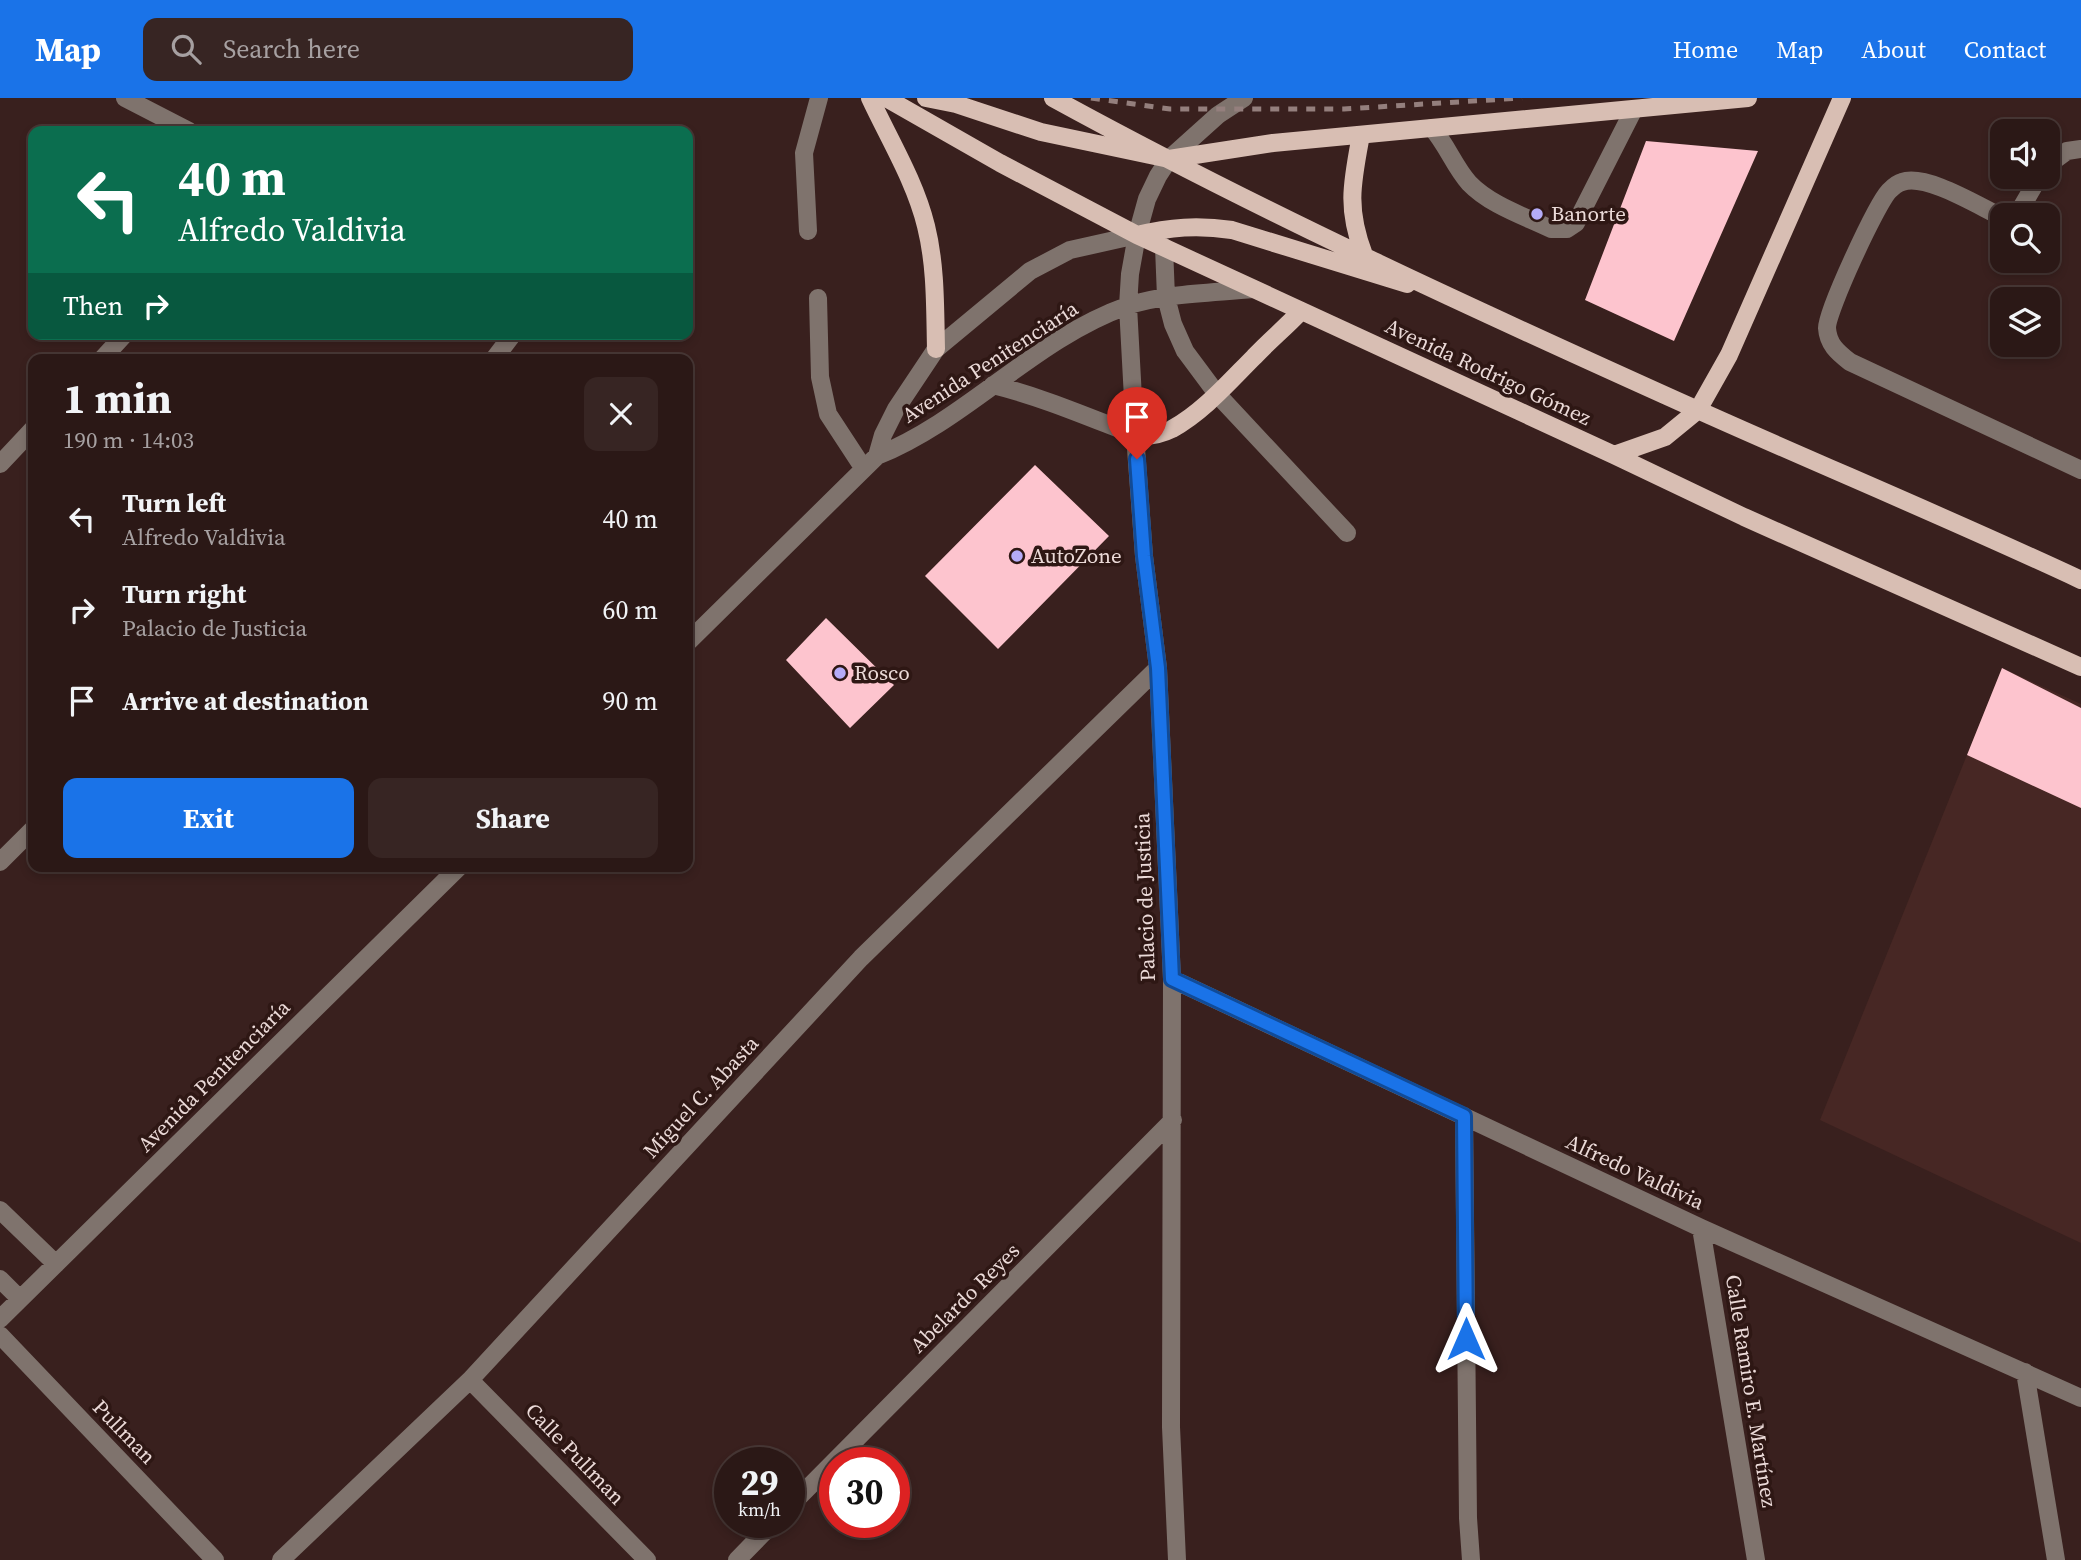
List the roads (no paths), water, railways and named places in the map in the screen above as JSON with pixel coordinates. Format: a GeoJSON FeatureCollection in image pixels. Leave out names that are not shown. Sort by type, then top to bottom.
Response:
{"type":"FeatureCollection","features":[{"type":"Feature","properties":{"kind":"main road"},"geometry":{"type":"LineString","coordinates":[[870,98],[913,188],[926,225],[935,283],[936,349]]}},
{"type":"Feature","properties":{"kind":"main road","name":"Avenida Rodrigo Gómez"},"geometry":{"type":"LineString","coordinates":[[886,98],[1000,163],[1136,235],[1744,517],[2081,667]]}},
{"type":"Feature","properties":{"kind":"main road"},"geometry":{"type":"LineString","coordinates":[[926,98],[956,104],[1041,132],[1168,159],[1273,143],[1748,98]]}},
{"type":"Feature","properties":{"kind":"main road"},"geometry":{"type":"LineString","coordinates":[[1053,98],[1205,179],[1430,286],[1698,410],[2081,580]]}},
{"type":"Feature","properties":{"kind":"main road"},"geometry":{"type":"LineString","coordinates":[[1614,455],[1665,437],[1698,410],[1728,355],[1842,98]]}},
{"type":"Feature","properties":{"kind":"main road"},"geometry":{"type":"LineString","coordinates":[[1361,135],[1351,191],[1356,233],[1364,255]]}},
{"type":"Feature","properties":{"kind":"main road"},"geometry":{"type":"LineString","coordinates":[[1136,235],[1168,228],[1203,226],[1232,230],[1391,281],[1430,286]]}},
{"type":"Feature","properties":{"kind":"main road"},"geometry":{"type":"LineString","coordinates":[[1135,435],[1146,437],[1171,429],[1217,394],[1301,311]]}},
{"type":"Feature","properties":{"kind":"street"},"geometry":{"type":"LineString","coordinates":[[125,98],[180,126]]}},
{"type":"Feature","properties":{"kind":"street"},"geometry":{"type":"LineString","coordinates":[[808,231],[804,153],[818,98]]}},
{"type":"Feature","properties":{"kind":"street"},"geometry":{"type":"LineString","coordinates":[[1168,159],[1218,115],[1244,98]]}},
{"type":"Feature","properties":{"kind":"street"},"geometry":{"type":"LineString","coordinates":[[1432,128],[1469,183],[1486,197],[1551,229],[1560,230],[1576,223],[1634,109]]}},
{"type":"Feature","properties":{"kind":"street"},"geometry":{"type":"LineString","coordinates":[[2060,157],[2081,149]]}},
{"type":"Feature","properties":{"kind":"street","name":"Palacio de Justicia"},"geometry":{"type":"LineString","coordinates":[[1168,159],[1147,199],[1136,235],[1128,306],[1144,556],[1158,668],[1172,979],[1171,1427],[1177,1560]]}},
{"type":"Feature","properties":{"kind":"street"},"geometry":{"type":"LineString","coordinates":[[1990,211],[1917,180],[1903,181],[1890,190],[1834,303],[1827,324],[1829,341],[1837,352],[1850,362],[2081,470]]}},
{"type":"Feature","properties":{"kind":"street","name":"Avenida Penitenciaría"},"geometry":{"type":"LineString","coordinates":[[870,463],[896,409],[936,349],[1030,271],[1070,250],[1136,235]]}},
{"type":"Feature","properties":{"kind":"street"},"geometry":{"type":"LineString","coordinates":[[1164,247],[1166,297],[1173,324],[1185,351],[1217,394],[1347,533]]}},
{"type":"Feature","properties":{"kind":"street","name":"Avenida Penitenciaría"},"geometry":{"type":"LineString","coordinates":[[693,637],[870,463],[905,445],[1046,348],[1093,320],[1128,306],[1166,297],[1253,289]]}},
{"type":"Feature","properties":{"kind":"street"},"geometry":{"type":"LineString","coordinates":[[818,299],[820,377],[828,414],[870,463]]}},
{"type":"Feature","properties":{"kind":"street"},"geometry":{"type":"LineString","coordinates":[[107,354],[119,340]]}},
{"type":"Feature","properties":{"kind":"street"},"geometry":{"type":"LineString","coordinates":[[498,354],[508,340]]}},
{"type":"Feature","properties":{"kind":"street"},"geometry":{"type":"LineString","coordinates":[[993,385],[1026,393],[1135,435]]}},
{"type":"Feature","properties":{"kind":"street"},"geometry":{"type":"LineString","coordinates":[[0,464],[28,434]]}},
{"type":"Feature","properties":{"kind":"street","name":"Miguel C. Abasta"},"geometry":{"type":"LineString","coordinates":[[281,1560],[470,1380],[861,958],[1158,668]]}},
{"type":"Feature","properties":{"kind":"street"},"geometry":{"type":"LineString","coordinates":[[0,862],[28,834]]}},
{"type":"Feature","properties":{"kind":"street","name":"Avenida Penitenciaría"},"geometry":{"type":"LineString","coordinates":[[0,1319],[454,872]]}},
{"type":"Feature","properties":{"kind":"street","name":"Alfredo Valdivia"},"geometry":{"type":"LineString","coordinates":[[1172,979],[1701,1228],[2081,1398]]}},
{"type":"Feature","properties":{"kind":"street"},"geometry":{"type":"LineString","coordinates":[[1464,1116],[1468,1518],[1471,1560]]}},
{"type":"Feature","properties":{"kind":"street","name":"Abelardo Reyes"},"geometry":{"type":"LineString","coordinates":[[805,1491],[1173,1120]]}},
{"type":"Feature","properties":{"kind":"street"},"geometry":{"type":"LineString","coordinates":[[0,1210],[55,1264]]}},
{"type":"Feature","properties":{"kind":"street","name":"Calle Ramiro E. Martínez"},"geometry":{"type":"LineString","coordinates":[[1701,1228],[1756,1560]]}},
{"type":"Feature","properties":{"kind":"street"},"geometry":{"type":"LineString","coordinates":[[0,1279],[20,1299]]}},
{"type":"Feature","properties":{"kind":"street","name":"Pullman"},"geometry":{"type":"LineString","coordinates":[[0,1335],[215,1560]]}},
{"type":"Feature","properties":{"kind":"street"},"geometry":{"type":"LineString","coordinates":[[2025,1372],[2056,1560]]}},
{"type":"Feature","properties":{"kind":"street","name":"Calle Pullman"},"geometry":{"type":"LineString","coordinates":[[470,1380],[647,1560]]}},
{"type":"Feature","properties":{"kind":"street"},"geometry":{"type":"LineString","coordinates":[[737,1560],[758,1538]]}},
{"type":"Feature","properties":{"kind":"railway"},"geometry":{"type":"LineString","coordinates":[[1091,98],[1170,109],[1344,109],[1522,98]]}},
{"type":"Feature","properties":{"kind":"place","name":"Banorte"},"geometry":{"type":"Point","coordinates":[1537,214]}},
{"type":"Feature","properties":{"kind":"place","name":"AutoZone"},"geometry":{"type":"Point","coordinates":[1017,556]}},
{"type":"Feature","properties":{"kind":"place","name":"Rosco"},"geometry":{"type":"Point","coordinates":[840,673]}}]}
